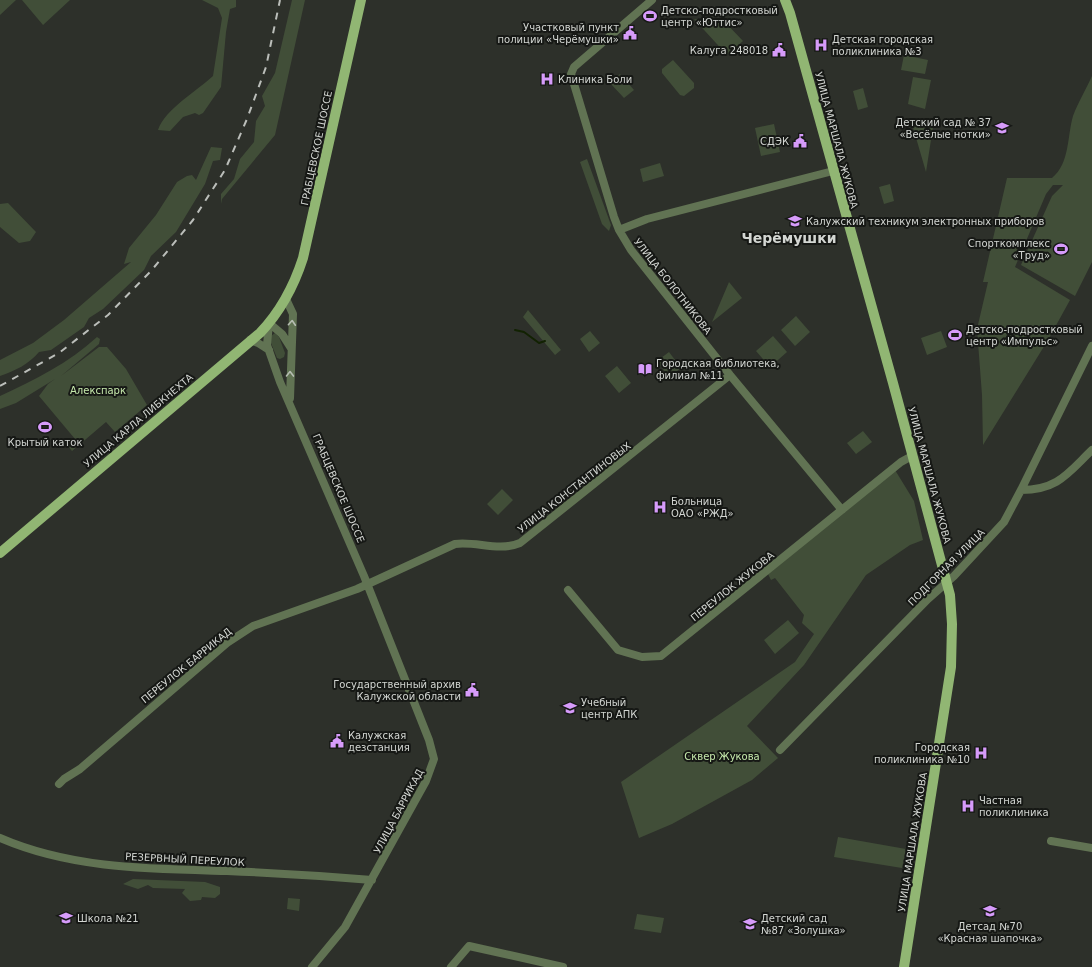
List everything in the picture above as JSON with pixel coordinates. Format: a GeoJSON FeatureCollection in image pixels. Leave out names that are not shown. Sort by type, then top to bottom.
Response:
{"type":"FeatureCollection","features":[{"type":"Feature","properties":{"kind":"main road","name":"ГРАБЦЕВСКОЕ ШОССЕ"},"geometry":{"type":"LineString","coordinates":[[286,299],[297,277],[303,258],[361,0]]}},
{"type":"Feature","properties":{"kind":"main road","name":"УЛИЦА МАРШАЛА ЖУКОВА"},"geometry":{"type":"LineString","coordinates":[[785,0],[790,13],[833,171],[894,383],[912,456],[947,583],[952,624],[951,667],[904,967]]}},
{"type":"Feature","properties":{"kind":"main road","name":"УЛИЦА КАРЛА ЛИБКНЕХТА"},"geometry":{"type":"LineString","coordinates":[[0,554],[250,340],[269,323],[286,299]]}},
{"type":"Feature","properties":{"kind":"street","name":"УЛИЦА БОЛОТНИКОВА"},"geometry":{"type":"LineString","coordinates":[[652,0],[574,67],[571,74],[590,142],[619,230],[631,250],[730,375],[842,510]]}},
{"type":"Feature","properties":{"kind":"street"},"geometry":{"type":"LineString","coordinates":[[619,230],[647,219],[833,171]]}},
{"type":"Feature","properties":{"kind":"street","name":"ГРАБЦЕВСКОЕ ШОССЕ"},"geometry":{"type":"LineString","coordinates":[[286,299],[293,314],[290,359],[290,401]]}},
{"type":"Feature","properties":{"kind":"street","name":"ГРАБЦЕВСКОЕ ШОССЕ"},"geometry":{"type":"LineString","coordinates":[[269,323],[267,345],[280,382],[290,401],[367,584]]}},
{"type":"Feature","properties":{"kind":"street"},"geometry":{"type":"LineString","coordinates":[[269,323],[282,334],[291,348]]}},
{"type":"Feature","properties":{"kind":"street"},"geometry":{"type":"LineString","coordinates":[[250,340],[269,350]]}},
{"type":"Feature","properties":{"kind":"street","name":"ПОДГОРНАЯ УЛИЦА"},"geometry":{"type":"LineString","coordinates":[[780,750],[928,599],[947,583],[1004,522],[1092,346]]}},
{"type":"Feature","properties":{"kind":"street"},"geometry":{"type":"LineString","coordinates":[[273,361],[282,363],[290,359]]}},
{"type":"Feature","properties":{"kind":"street","name":"УЛИЦА КОНСТАНТИНОВЫХ"},"geometry":{"type":"LineString","coordinates":[[367,584],[456,544],[464,543],[506,547],[520,543],[730,375]]}},
{"type":"Feature","properties":{"kind":"street"},"geometry":{"type":"LineString","coordinates":[[1021,490],[1038,490],[1057,483],[1092,450]]}},
{"type":"Feature","properties":{"kind":"street","name":"ПЕРЕУЛОК ЖУКОВА"},"geometry":{"type":"LineString","coordinates":[[568,590],[618,650],[642,657],[661,656],[901,462],[912,456]]}},
{"type":"Feature","properties":{"kind":"street","name":"ПЕРЕУЛОК БАРРИКАД"},"geometry":{"type":"LineString","coordinates":[[60,784],[64,779],[80,769],[227,643],[253,626],[367,584]]}},
{"type":"Feature","properties":{"kind":"street","name":"УЛИЦА БАРРИКАД"},"geometry":{"type":"LineString","coordinates":[[312,967],[345,927],[426,781],[434,759],[430,740],[367,584]]}},
{"type":"Feature","properties":{"kind":"street","name":"РЕЗЕРВНЫЙ ПЕРЕУЛОК"},"geometry":{"type":"LineString","coordinates":[[0,838],[23,848],[47,855],[140,868],[311,874],[372,880]]}},
{"type":"Feature","properties":{"kind":"street"},"geometry":{"type":"LineString","coordinates":[[1051,841],[1092,848]]}},
{"type":"Feature","properties":{"kind":"street"},"geometry":{"type":"LineString","coordinates":[[451,967],[470,946],[563,967]]}},
{"type":"Feature","properties":{"kind":"green space"},"geometry":{"type":"Polygon","coordinates":[[[0,0],[16,0],[0,15],[0,0]]]}},
{"type":"Feature","properties":{"kind":"green space"},"geometry":{"type":"Polygon","coordinates":[[[22,0],[70,0],[43,25],[22,0]]]}},
{"type":"Feature","properties":{"kind":"green space"},"geometry":{"type":"Polygon","coordinates":[[[202,0],[236,0],[236,7],[230,9],[226,32],[221,87],[203,113],[199,115],[195,113],[183,117],[170,131],[158,130],[167,115],[174,108],[213,76],[222,18],[218,8],[202,0]]]}},
{"type":"Feature","properties":{"kind":"green space"},"geometry":{"type":"Polygon","coordinates":[[[292,0],[305,0],[275,135],[222,199],[221,204],[221,194],[234,179],[240,159],[254,142],[256,121],[265,106],[262,96],[275,73],[292,0]]]}},
{"type":"Feature","properties":{"kind":"green space"},"geometry":{"type":"Polygon","coordinates":[[[694,19],[724,21],[743,41],[727,55],[694,19]]]}},
{"type":"Feature","properties":{"kind":"green space"},"geometry":{"type":"Polygon","coordinates":[[[904,55],[928,60],[925,74],[901,70],[904,55]]]}},
{"type":"Feature","properties":{"kind":"green space"},"geometry":{"type":"Polygon","coordinates":[[[673,60],[694,83],[694,88],[684,96],[680,95],[662,73],[662,69],[673,60]]]}},
{"type":"Feature","properties":{"kind":"green space"},"geometry":{"type":"Polygon","coordinates":[[[620,74],[634,90],[624,98],[610,83],[620,74]]]}},
{"type":"Feature","properties":{"kind":"green space"},"geometry":{"type":"Polygon","coordinates":[[[1092,76],[1092,262],[1075,296],[1021,265],[1052,196],[1063,185],[1053,185],[1046,194],[1015,267],[1070,300],[1048,340],[983,445],[982,395],[977,329],[988,282],[983,282],[1007,178],[1052,178],[1058,172],[1065,157],[1073,116],[1092,76]]]}},
{"type":"Feature","properties":{"kind":"green space"},"geometry":{"type":"Polygon","coordinates":[[[913,77],[931,80],[925,109],[908,104],[913,77]]]}},
{"type":"Feature","properties":{"kind":"green space"},"geometry":{"type":"Polygon","coordinates":[[[863,88],[868,107],[858,110],[853,91],[863,88]]]}},
{"type":"Feature","properties":{"kind":"green space"},"geometry":{"type":"Polygon","coordinates":[[[774,124],[780,152],[761,156],[755,128],[774,124]]]}},
{"type":"Feature","properties":{"kind":"green space"},"geometry":{"type":"Polygon","coordinates":[[[912,124],[933,127],[926,172],[912,124]]]}},
{"type":"Feature","properties":{"kind":"green space"},"geometry":{"type":"Polygon","coordinates":[[[211,147],[222,148],[220,160],[213,161],[205,184],[176,232],[151,256],[144,270],[103,309],[89,318],[84,327],[51,350],[39,352],[21,367],[0,376],[0,360],[33,343],[64,320],[131,262],[124,264],[129,248],[156,215],[177,182],[187,176],[192,175],[196,180],[211,147]]]}},
{"type":"Feature","properties":{"kind":"green space"},"geometry":{"type":"Polygon","coordinates":[[[587,159],[611,225],[609,231],[602,224],[580,162],[587,159]]]}},
{"type":"Feature","properties":{"kind":"green space"},"geometry":{"type":"Polygon","coordinates":[[[660,163],[664,176],[643,182],[640,169],[660,163]]]}},
{"type":"Feature","properties":{"kind":"green space"},"geometry":{"type":"Polygon","coordinates":[[[890,184],[894,201],[884,204],[879,187],[890,184]]]}},
{"type":"Feature","properties":{"kind":"green space"},"geometry":{"type":"Polygon","coordinates":[[[8,203],[36,232],[30,241],[19,243],[0,227],[0,204],[8,203]]]}},
{"type":"Feature","properties":{"kind":"green space"},"geometry":{"type":"Polygon","coordinates":[[[729,282],[742,298],[712,322],[729,282]]]}},
{"type":"Feature","properties":{"kind":"green space"},"geometry":{"type":"Polygon","coordinates":[[[528,310],[561,350],[555,355],[523,317],[528,310]]]}},
{"type":"Feature","properties":{"kind":"green space"},"geometry":{"type":"Polygon","coordinates":[[[796,316],[810,332],[795,346],[781,330],[796,316]]]}},
{"type":"Feature","properties":{"kind":"green space"},"geometry":{"type":"Polygon","coordinates":[[[590,331],[600,343],[589,352],[580,339],[590,331]]]}},
{"type":"Feature","properties":{"kind":"green space"},"geometry":{"type":"Polygon","coordinates":[[[941,331],[947,347],[927,355],[921,338],[941,331]]]}},
{"type":"Feature","properties":{"kind":"green space"},"geometry":{"type":"Polygon","coordinates":[[[275,333],[279,337],[285,353],[284,357],[280,359],[277,358],[271,343],[271,336],[275,333]]]}},
{"type":"Feature","properties":{"kind":"green space"},"geometry":{"type":"Polygon","coordinates":[[[773,336],[787,352],[770,367],[756,351],[773,336]]]}},
{"type":"Feature","properties":{"kind":"green space","name":"Алекспарк"},"geometry":{"type":"Polygon","coordinates":[[[97,337],[100,339],[99,344],[61,376],[99,347],[107,347],[126,369],[147,405],[115,432],[106,422],[72,451],[68,446],[75,439],[39,396],[48,384],[55,379],[16,403],[0,409],[0,396],[63,363],[97,337]]]}},
{"type":"Feature","properties":{"kind":"green space"},"geometry":{"type":"Polygon","coordinates":[[[669,352],[681,368],[669,377],[657,361],[669,352]]]}},
{"type":"Feature","properties":{"kind":"green space"},"geometry":{"type":"Polygon","coordinates":[[[617,366],[631,383],[619,393],[605,376],[617,366]]]}},
{"type":"Feature","properties":{"kind":"green space"},"geometry":{"type":"Polygon","coordinates":[[[863,431],[872,442],[856,454],[847,443],[863,431]]]}},
{"type":"Feature","properties":{"kind":"green space","name":"Сквер Жукова"},"geometry":{"type":"Polygon","coordinates":[[[895,470],[914,501],[923,540],[910,545],[866,575],[804,665],[747,726],[778,758],[752,780],[672,824],[639,838],[621,782],[795,662],[814,634],[802,623],[804,615],[775,578],[771,580],[768,574],[895,470]]]}},
{"type":"Feature","properties":{"kind":"green space"},"geometry":{"type":"Polygon","coordinates":[[[502,489],[513,500],[498,515],[487,504],[502,489]]]}},
{"type":"Feature","properties":{"kind":"green space"},"geometry":{"type":"Polygon","coordinates":[[[788,620],[799,633],[775,654],[764,640],[788,620]]]}},
{"type":"Feature","properties":{"kind":"green space"},"geometry":{"type":"Polygon","coordinates":[[[838,837],[906,849],[902,868],[834,857],[838,837]]]}},
{"type":"Feature","properties":{"kind":"green space"},"geometry":{"type":"Polygon","coordinates":[[[133,879],[205,882],[220,887],[220,894],[215,898],[202,897],[201,900],[190,901],[182,893],[185,889],[153,888],[148,885],[138,889],[123,884],[133,879]]]}},
{"type":"Feature","properties":{"kind":"green space"},"geometry":{"type":"Polygon","coordinates":[[[288,898],[300,899],[299,911],[287,909],[288,898]]]}},
{"type":"Feature","properties":{"kind":"green space"},"geometry":{"type":"Polygon","coordinates":[[[637,914],[664,918],[661,933],[634,929],[637,914]]]}},
{"type":"Feature","properties":{"kind":"waterway"},"geometry":{"type":"LineString","coordinates":[[515,330],[524,332],[539,343],[545,341]]}},
{"type":"Feature","properties":{"kind":"railway"},"geometry":{"type":"LineString","coordinates":[[0,386],[59,353],[108,315],[151,271],[193,220],[225,170],[247,119],[266,67],[280,0]]}},
{"type":"Feature","properties":{"kind":"place","name":"Детско-подростковый центр «Юттис»"},"geometry":{"type":"Point","coordinates":[650,16]}},
{"type":"Feature","properties":{"kind":"place","name":"Участковый пункт полиции «Черёмушки»"},"geometry":{"type":"Point","coordinates":[630,33]}},
{"type":"Feature","properties":{"kind":"place","name":"Детская городская поликлиника №3"},"geometry":{"type":"Point","coordinates":[821,45]}},
{"type":"Feature","properties":{"kind":"place","name":"Калуга 248018"},"geometry":{"type":"Point","coordinates":[779,50]}},
{"type":"Feature","properties":{"kind":"place","name":"Клиника Боли"},"geometry":{"type":"Point","coordinates":[547,79]}},
{"type":"Feature","properties":{"kind":"place","name":"Детский сад № 37 «Весёлые нотки»"},"geometry":{"type":"Point","coordinates":[1002,128]}},
{"type":"Feature","properties":{"kind":"place","name":"СДЭК"},"geometry":{"type":"Point","coordinates":[800,141]}},
{"type":"Feature","properties":{"kind":"place","name":"Калужский техникум электронных приборов"},"geometry":{"type":"Point","coordinates":[795,221]}},
{"type":"Feature","properties":{"kind":"place","name":"Спорткомплекс «Труд»"},"geometry":{"type":"Point","coordinates":[1061,249]}},
{"type":"Feature","properties":{"kind":"place","name":"Детско-подростковый центр «Импульс»"},"geometry":{"type":"Point","coordinates":[955,335]}},
{"type":"Feature","properties":{"kind":"place","name":"Городская библиотека, филиал №11"},"geometry":{"type":"Point","coordinates":[645,369]}},
{"type":"Feature","properties":{"kind":"place","name":"Крытый каток"},"geometry":{"type":"Point","coordinates":[45,427]}},
{"type":"Feature","properties":{"kind":"place","name":"Больница ОАО «РЖД»"},"geometry":{"type":"Point","coordinates":[660,507]}},
{"type":"Feature","properties":{"kind":"place","name":"Государственный архив Калужской области"},"geometry":{"type":"Point","coordinates":[472,690]}},
{"type":"Feature","properties":{"kind":"place","name":"Учебный центр АПК"},"geometry":{"type":"Point","coordinates":[570,708]}},
{"type":"Feature","properties":{"kind":"place","name":"Калужская дезстанция"},"geometry":{"type":"Point","coordinates":[337,741]}},
{"type":"Feature","properties":{"kind":"place","name":"Городская поликлиника №10"},"geometry":{"type":"Point","coordinates":[981,753]}},
{"type":"Feature","properties":{"kind":"place","name":"Частная поликлиника"},"geometry":{"type":"Point","coordinates":[968,806]}},
{"type":"Feature","properties":{"kind":"place","name":"Детсад №70 «Красная шапочка»"},"geometry":{"type":"Point","coordinates":[990,911]}},
{"type":"Feature","properties":{"kind":"place","name":"Школа №21"},"geometry":{"type":"Point","coordinates":[66,918]}},
{"type":"Feature","properties":{"kind":"place","name":"Детский сад №87 «Золушка»"},"geometry":{"type":"Point","coordinates":[750,924]}},
{"type":"Feature","properties":{"kind":"district","name":"Черёмушки"},"geometry":{"type":"Point","coordinates":[789,238]}}]}
